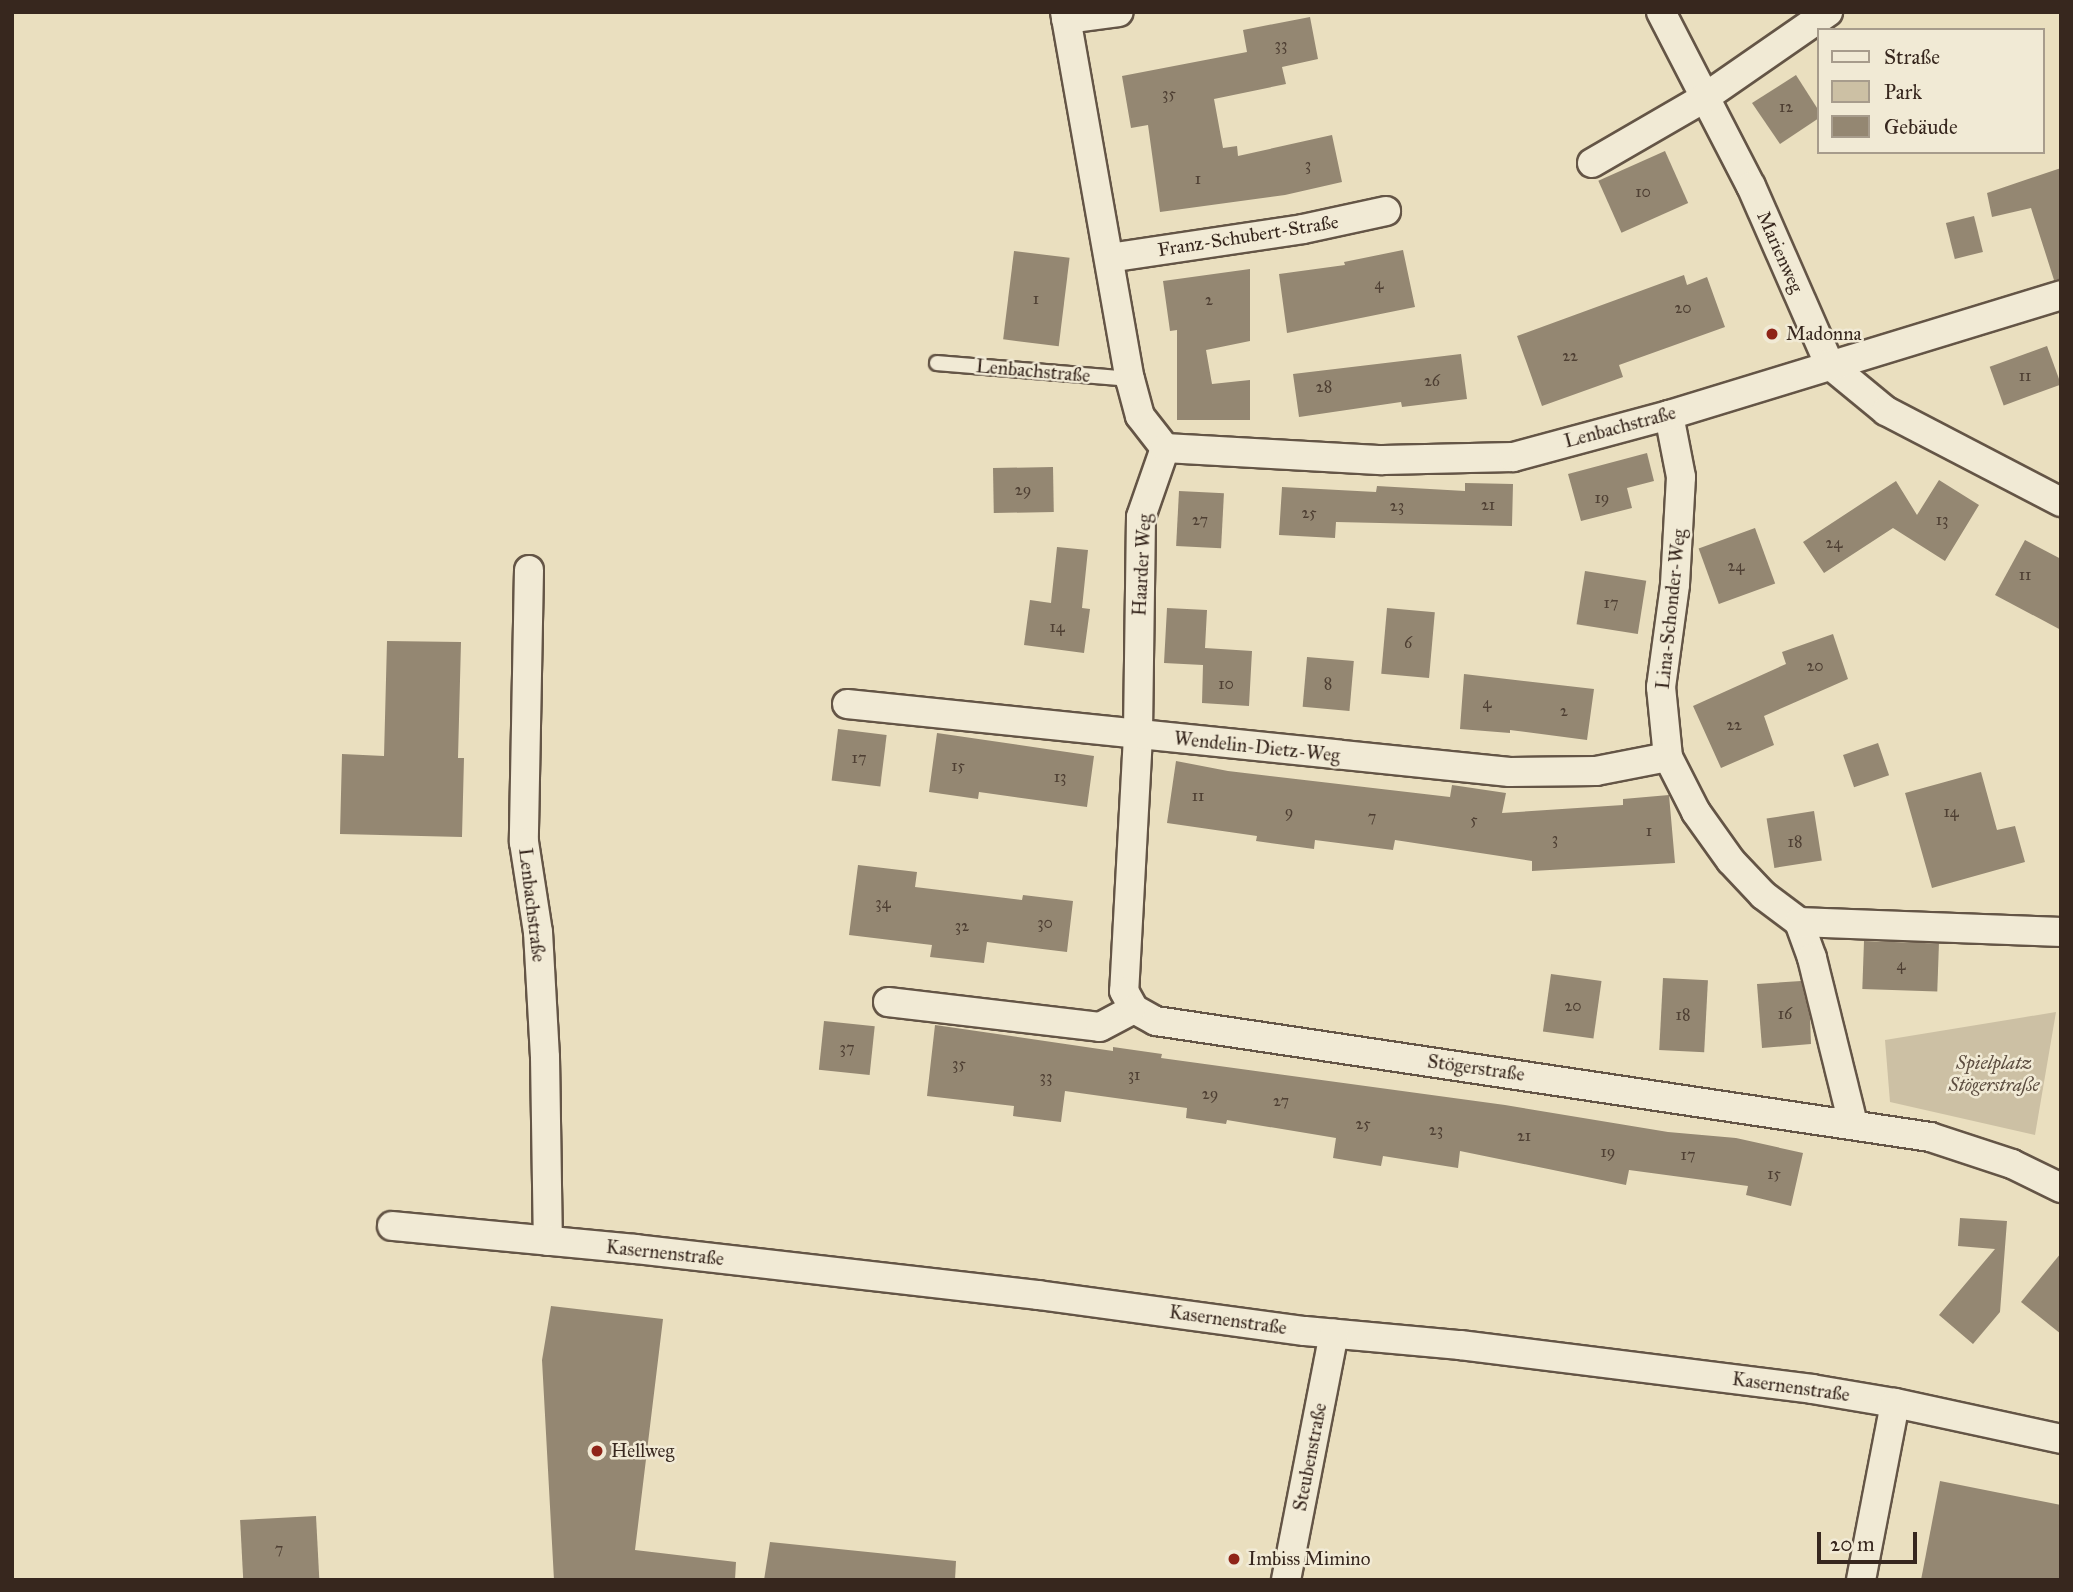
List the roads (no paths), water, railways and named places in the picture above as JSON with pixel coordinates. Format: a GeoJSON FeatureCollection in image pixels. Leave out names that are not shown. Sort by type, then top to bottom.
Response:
{"type":"FeatureCollection","features":[{"type":"Feature","properties":{"kind":"street"},"geometry":{"type":"LineString","coordinates":[[1119,12],[1066,16],[1130,379],[1140,416],[1165,448]]}},
{"type":"Feature","properties":{"kind":"street","name":"Marienweg"},"geometry":{"type":"LineString","coordinates":[[1661,12],[1751,186],[1829,364],[1886,411],[2061,502]]}},
{"type":"Feature","properties":{"kind":"street"},"geometry":{"type":"LineString","coordinates":[[1592,163],[1704,98],[1828,12]]}},
{"type":"Feature","properties":{"kind":"street","name":"Franz-Schubert-Straße"},"geometry":{"type":"LineString","coordinates":[[1109,258],[1303,229],[1386,211]]}},
{"type":"Feature","properties":{"kind":"street","name":"Lenbachstraße"},"geometry":{"type":"LineString","coordinates":[[1165,448],[1383,460],[1513,457],[1669,415],[2061,295]]}},
{"type":"Feature","properties":{"kind":"street","name":"Lina-Schonder-Weg"},"geometry":{"type":"LineString","coordinates":[[1669,415],[1681,477],[1675,585],[1661,687],[1668,757],[1696,812],[1731,861],[1763,895],[1799,922]]}},
{"type":"Feature","properties":{"kind":"street","name":"Haarder Weg"},"geometry":{"type":"LineString","coordinates":[[1134,1009],[1125,991],[1138,736],[1141,517],[1165,448]]}},
{"type":"Feature","properties":{"kind":"street","name":"Lenbachstraße"},"geometry":{"type":"LineString","coordinates":[[529,570],[523,842],[538,932],[545,1057],[548,1241]]}},
{"type":"Feature","properties":{"kind":"street","name":"Wendelin-Dietz-Weg"},"geometry":{"type":"LineString","coordinates":[[847,704],[1138,736],[1510,772],[1596,771],[1668,757]]}},
{"type":"Feature","properties":{"kind":"street"},"geometry":{"type":"LineString","coordinates":[[1853,1124],[1812,958],[1799,922],[2061,932]]}},
{"type":"Feature","properties":{"kind":"street"},"geometry":{"type":"LineString","coordinates":[[888,1002],[1100,1027],[1134,1009]]}},
{"type":"Feature","properties":{"kind":"street","name":"Stögerstraße"},"geometry":{"type":"LineString","coordinates":[[1134,1009],[1156,1021],[1930,1137],[2012,1164],[2061,1188]]}},
{"type":"Feature","properties":{"kind":"street","name":"Kasernenstraße"},"geometry":{"type":"LineString","coordinates":[[392,1226],[1038,1295],[1334,1334],[1474,1347],[1812,1389],[1895,1403],[2061,1439]]}},
{"type":"Feature","properties":{"kind":"street","name":"Steubenstraße"},"geometry":{"type":"LineString","coordinates":[[1286,1580],[1334,1334]]}},
{"type":"Feature","properties":{"kind":"street"},"geometry":{"type":"LineString","coordinates":[[1861,1580],[1895,1403]]}},
{"type":"Feature","properties":{"kind":"lane","name":"Lenbachstraße"},"geometry":{"type":"LineString","coordinates":[[937,363],[1130,379]]}},
{"type":"Feature","properties":{"kind":"place","name":"Madonna"},"geometry":{"type":"Point","coordinates":[1772,334]}},
{"type":"Feature","properties":{"kind":"place","name":"Hellweg"},"geometry":{"type":"Point","coordinates":[597,1451]}},
{"type":"Feature","properties":{"kind":"place","name":"Imbiss Mimino"},"geometry":{"type":"Point","coordinates":[1234,1559]}},
{"type":"Feature","properties":{"kind":"park label","name":"Spielplatz Stögerstraße"},"geometry":{"type":"Point","coordinates":[1994,1074]}}]}
